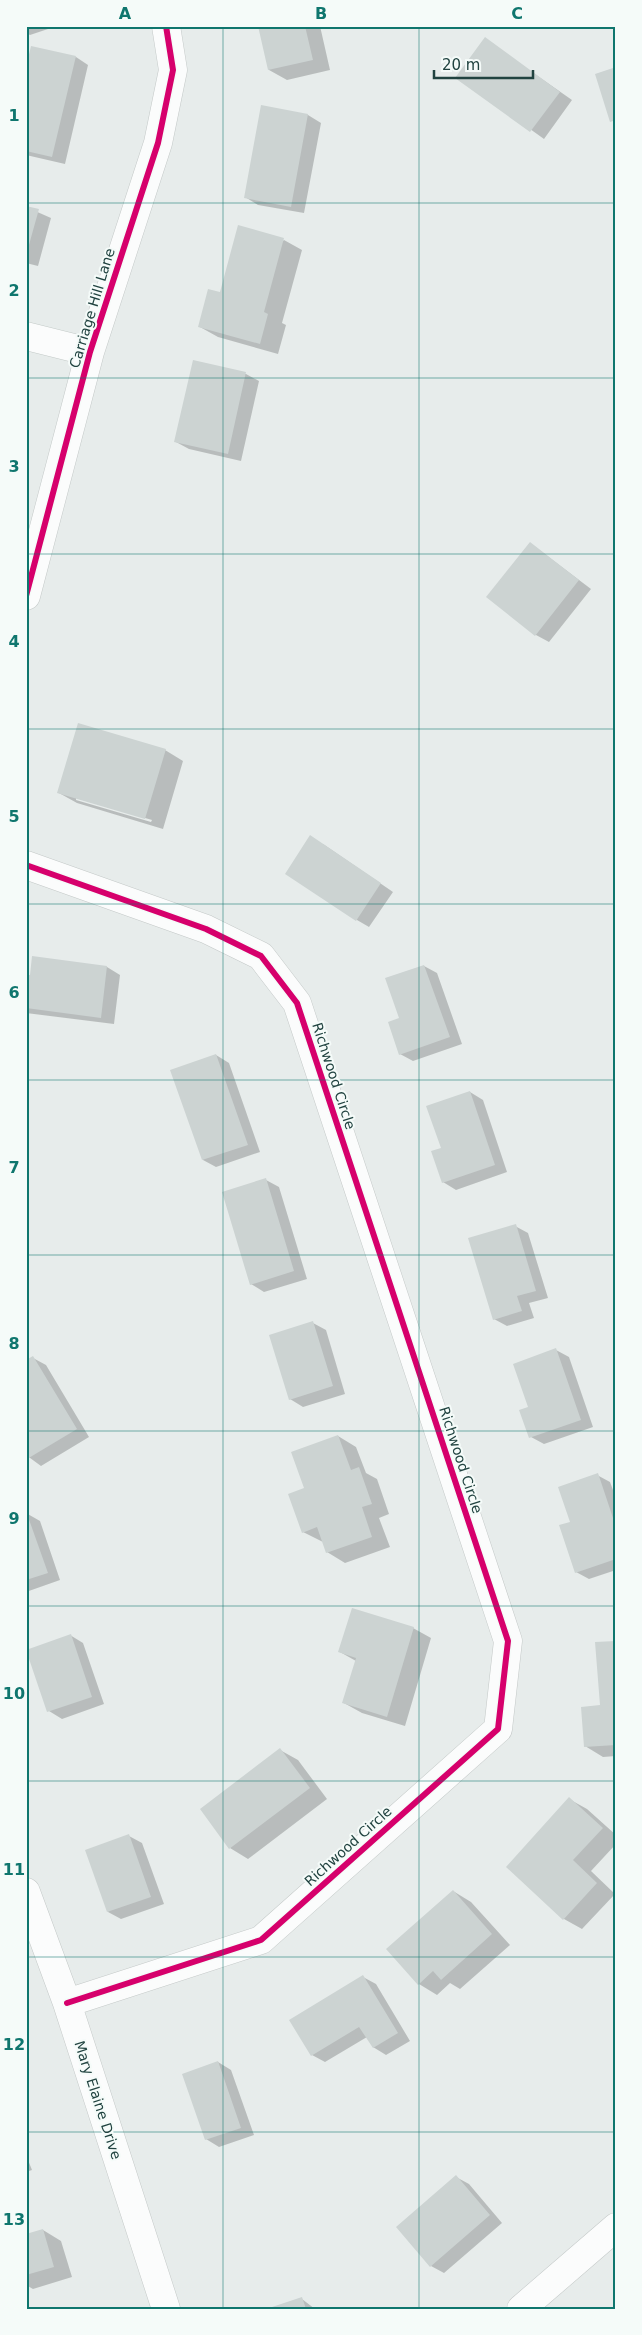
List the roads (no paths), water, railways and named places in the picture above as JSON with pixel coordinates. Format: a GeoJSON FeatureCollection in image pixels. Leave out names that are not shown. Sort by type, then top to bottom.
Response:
{"type":"FeatureCollection","features":[{"type":"Feature","properties":{"kind":"street","name":"Carriage Hill Lane"},"geometry":{"type":"LineString","coordinates":[[26,596],[90,352],[158,143],[173,70],[166,26]]}},
{"type":"Feature","properties":{"kind":"street"},"geometry":{"type":"LineString","coordinates":[[26,336],[90,352]]}},
{"type":"Feature","properties":{"kind":"street","name":"Richwood Circle"},"geometry":{"type":"LineString","coordinates":[[26,866],[206,929],[261,956],[296,1003],[508,1641],[498,1729],[261,1940],[67,2004]]}},
{"type":"Feature","properties":{"kind":"street","name":"Mary Elaine Drive"},"geometry":{"type":"LineString","coordinates":[[26,1892],[67,2004],[166,2309]]}},
{"type":"Feature","properties":{"kind":"street"},"geometry":{"type":"LineString","coordinates":[[521,2309],[616,2227]]}}]}
